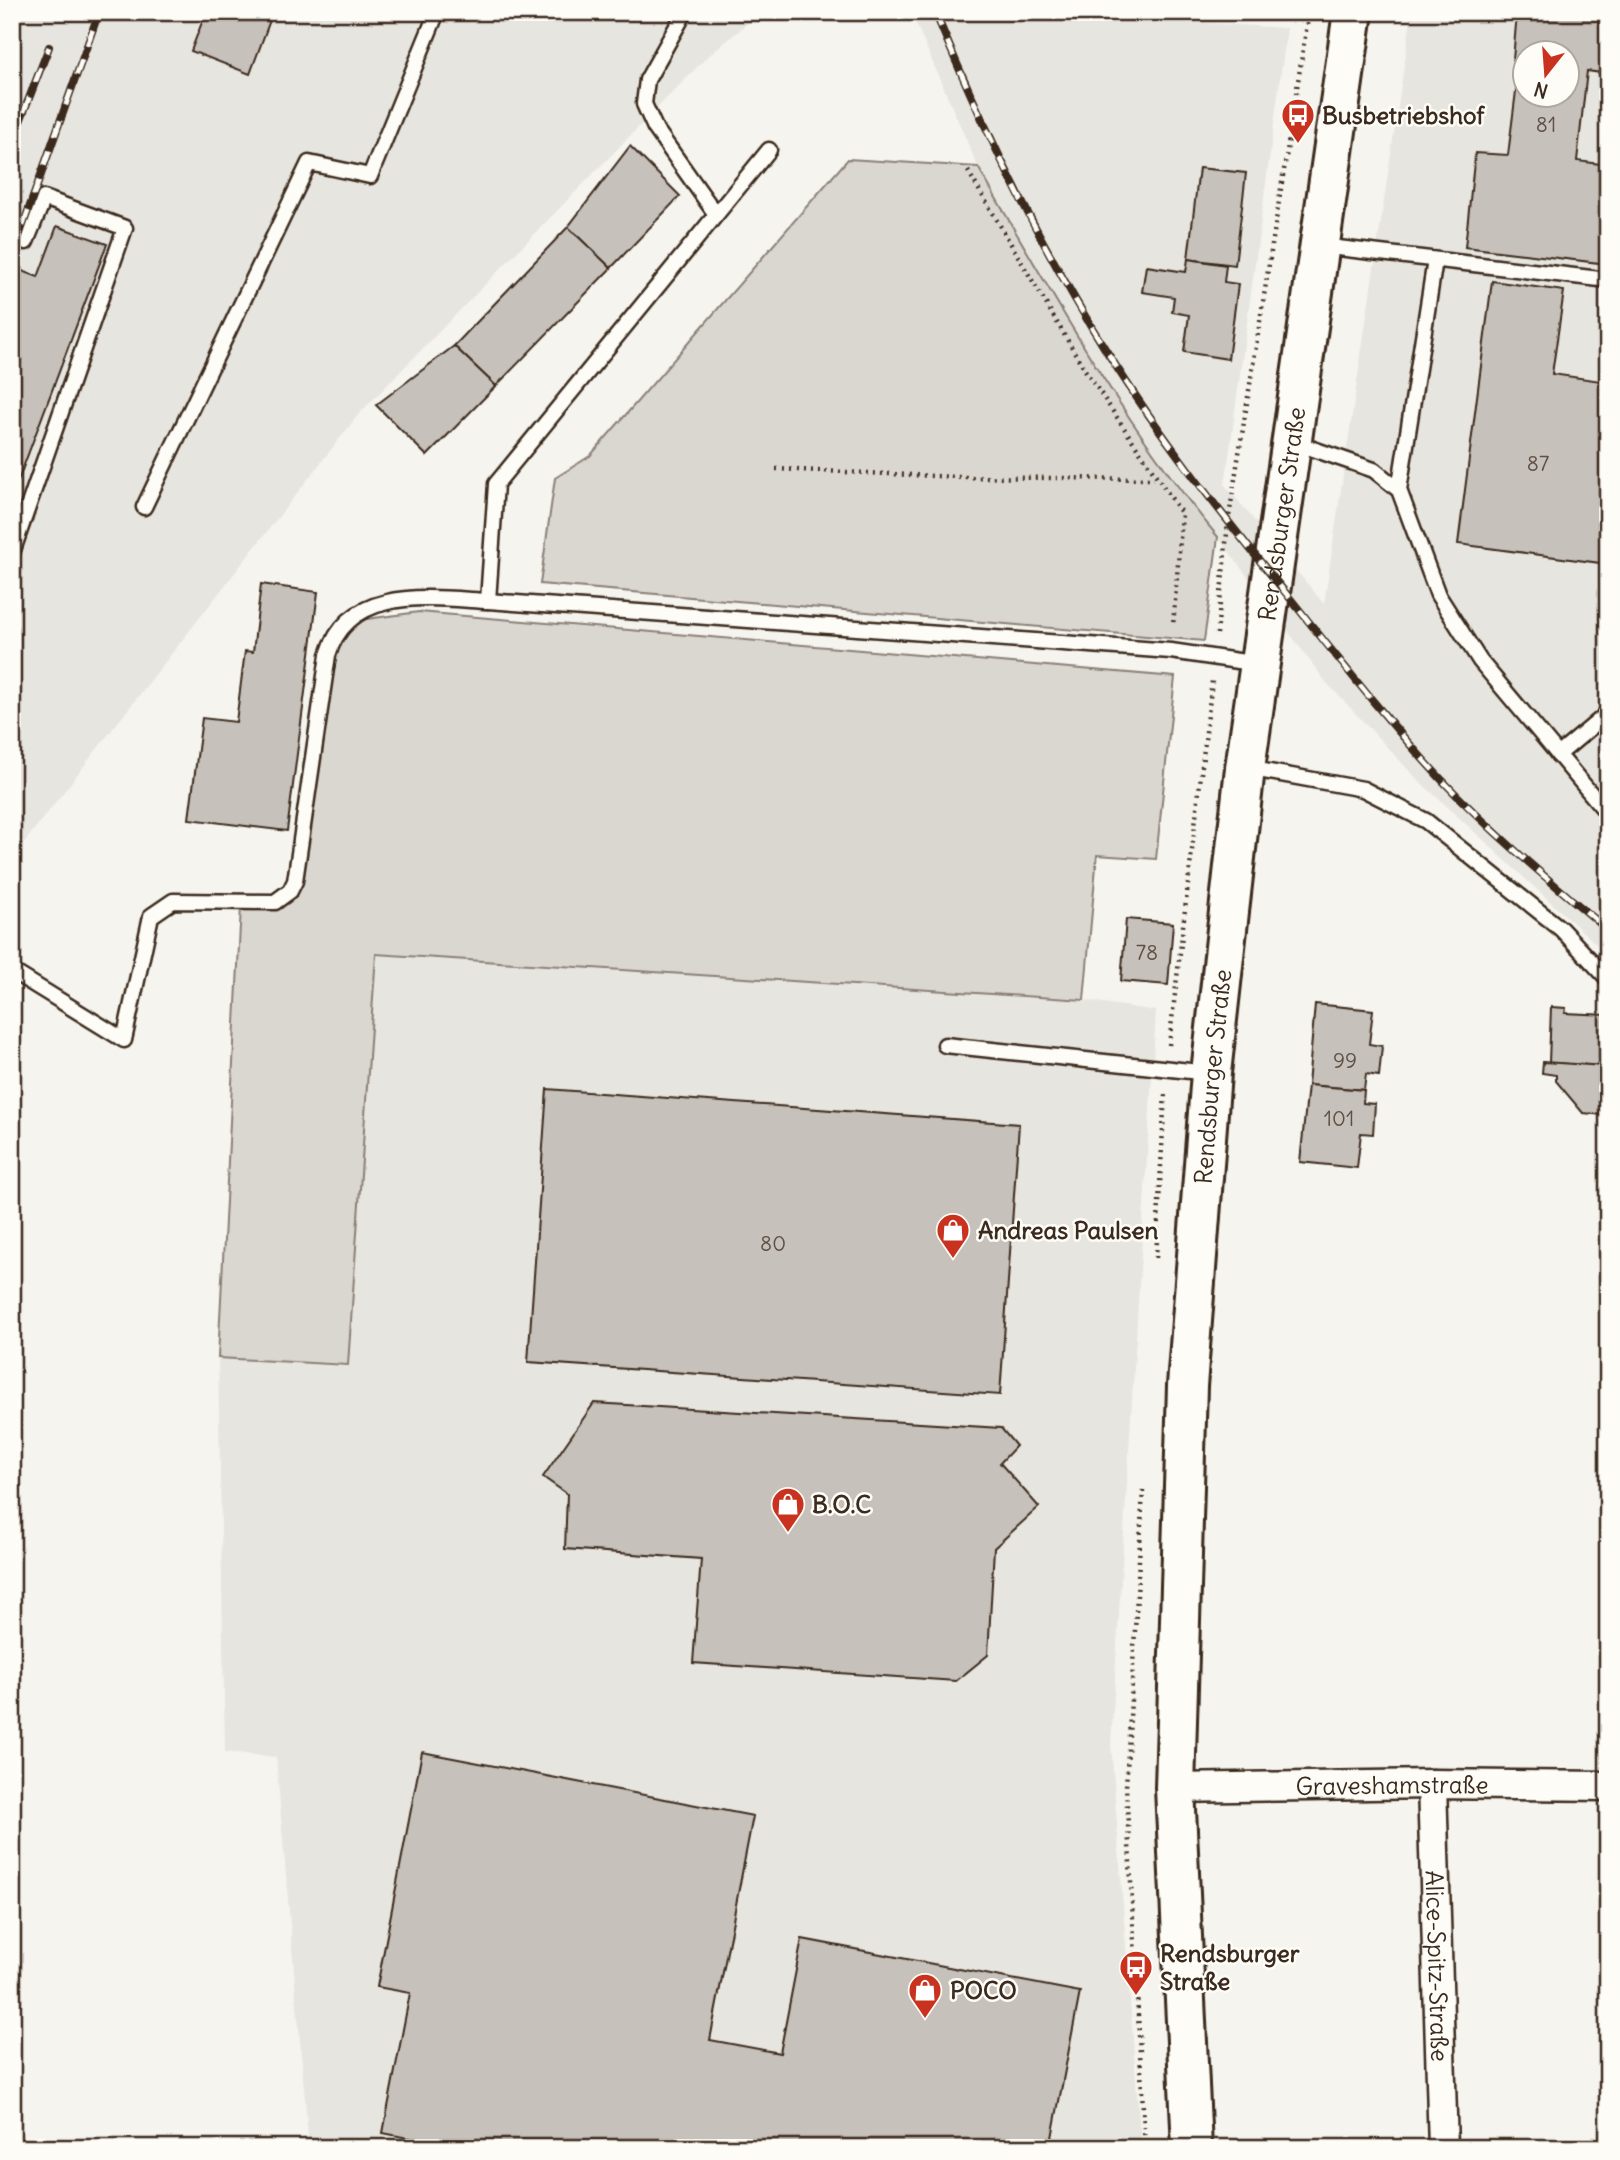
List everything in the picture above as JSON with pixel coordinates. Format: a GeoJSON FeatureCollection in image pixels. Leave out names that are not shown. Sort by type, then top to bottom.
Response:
{"type":"FeatureCollection","features":[{"type":"Feature","properties":{"kind":"street","name":"Rendsburger Straße"},"geometry":{"type":"LineString","coordinates":[[1192,2148],[1175,1788],[1187,1386],[1211,1073],[1245,768],[1353,12]]}},
{"type":"Feature","properties":{"kind":"street","name":"Graveshamstraße"},"geometry":{"type":"LineString","coordinates":[[1175,1788],[1432,1784],[1608,1786]]}},
{"type":"Feature","properties":{"kind":"street","name":"Alice-Spitz-Straße"},"geometry":{"type":"LineString","coordinates":[[1432,1784],[1443,2148]]}},
{"type":"Feature","properties":{"kind":"lane"},"geometry":{"type":"LineString","coordinates":[[144,507],[309,163],[370,176],[437,12]]}},
{"type":"Feature","properties":{"kind":"lane"},"geometry":{"type":"LineString","coordinates":[[685,12],[647,80],[644,104],[655,128],[715,213]]}},
{"type":"Feature","properties":{"kind":"lane"},"geometry":{"type":"LineString","coordinates":[[488,601],[496,484],[769,150]]}},
{"type":"Feature","properties":{"kind":"lane"},"geometry":{"type":"LineString","coordinates":[[12,553],[125,228],[44,198],[26,242]]}},
{"type":"Feature","properties":{"kind":"lane"},"geometry":{"type":"LineString","coordinates":[[1320,246],[1608,280]]}},
{"type":"Feature","properties":{"kind":"lane"},"geometry":{"type":"LineString","coordinates":[[1435,260],[1399,490],[1438,595],[1480,661],[1608,814]]}},
{"type":"Feature","properties":{"kind":"lane"},"geometry":{"type":"LineString","coordinates":[[1292,442],[1374,470],[1399,490]]}},
{"type":"Feature","properties":{"kind":"lane"},"geometry":{"type":"LineString","coordinates":[[12,971],[124,1040],[151,916],[173,901],[275,902],[290,891],[295,881],[328,655],[342,623],[365,608],[396,601],[488,601],[1171,652],[1260,664]]}},
{"type":"Feature","properties":{"kind":"lane"},"geometry":{"type":"LineString","coordinates":[[1558,755],[1608,713]]}},
{"type":"Feature","properties":{"kind":"lane"},"geometry":{"type":"LineString","coordinates":[[1245,768],[1363,789],[1426,821],[1561,929],[1608,979]]}},
{"type":"Feature","properties":{"kind":"lane"},"geometry":{"type":"LineString","coordinates":[[945,1045],[1211,1073]]}},
{"type":"Feature","properties":{"kind":"path"},"geometry":{"type":"LineString","coordinates":[[968,171],[1085,370],[1155,479],[1182,514],[1171,652]]}},
{"type":"Feature","properties":{"kind":"path"},"geometry":{"type":"LineString","coordinates":[[776,469],[957,477],[1155,479]]}},
{"type":"Feature","properties":{"kind":"shaded area"},"geometry":{"type":"Polygon","coordinates":[[[12,12],[761,12],[705,59],[358,415],[12,858],[12,12]]]}},
{"type":"Feature","properties":{"kind":"shaded area"},"geometry":{"type":"Polygon","coordinates":[[[911,12],[1009,12],[1287,28],[1225,485],[1324,604],[1412,12],[1608,12],[1608,955],[1417,779],[1325,681],[1218,537],[1172,481],[1096,370],[978,167],[911,12]]]}},
{"type":"Feature","properties":{"kind":"shaded area"},"geometry":{"type":"Polygon","coordinates":[[[848,159],[978,167],[1090,357],[1183,494],[1218,537],[1204,641],[540,584],[555,478],[590,456],[848,159]]]}},
{"type":"Feature","properties":{"kind":"shaded area"},"geometry":{"type":"Polygon","coordinates":[[[419,612],[1175,677],[1156,859],[1097,855],[1084,1000],[376,954],[348,1365],[218,1358],[241,906],[285,902],[337,641],[359,620],[419,612]]]}},
{"type":"Feature","properties":{"kind":"shaded area"},"geometry":{"type":"Polygon","coordinates":[[[376,954],[1084,1000],[1156,1011],[1111,1743],[1141,2148],[309,2148],[276,1757],[225,1752],[218,1358],[348,1364],[376,954]]]}},
{"type":"Feature","properties":{"kind":"building"},"geometry":{"type":"Polygon","coordinates":[[[206,12],[273,12],[250,74],[191,51],[206,12]]]}},
{"type":"Feature","properties":{"kind":"building"},"geometry":{"type":"Polygon","coordinates":[[[1517,12],[1608,12],[1608,74],[1587,71],[1577,161],[1608,165],[1608,264],[1465,247],[1475,153],[1508,155],[1514,108],[1582,108],[1582,38],[1515,38],[1517,12]]]}},
{"type":"Feature","properties":{"kind":"building"},"geometry":{"type":"Polygon","coordinates":[[[630,146],[680,196],[611,268],[568,227],[630,146]]]}},
{"type":"Feature","properties":{"kind":"building"},"geometry":{"type":"Polygon","coordinates":[[[1199,168],[1246,173],[1235,265],[1188,259],[1199,168]]]}},
{"type":"Feature","properties":{"kind":"building"},"geometry":{"type":"Polygon","coordinates":[[[57,226],[107,244],[12,497],[12,267],[38,277],[57,226]]]}},
{"type":"Feature","properties":{"kind":"building"},"geometry":{"type":"Polygon","coordinates":[[[568,227],[611,268],[496,386],[454,346],[568,227]]]}},
{"type":"Feature","properties":{"kind":"building"},"geometry":{"type":"Polygon","coordinates":[[[1188,259],[1226,265],[1224,282],[1238,284],[1228,359],[1184,352],[1189,315],[1172,312],[1174,297],[1142,292],[1146,266],[1186,272],[1188,259]]]}},
{"type":"Feature","properties":{"kind":"building"},"geometry":{"type":"Polygon","coordinates":[[[1492,281],[1564,291],[1552,374],[1608,382],[1608,564],[1458,544],[1492,281]]]}},
{"type":"Feature","properties":{"kind":"building"},"geometry":{"type":"Polygon","coordinates":[[[454,346],[496,386],[427,456],[376,405],[454,346]]]}},
{"type":"Feature","properties":{"kind":"building"},"geometry":{"type":"Polygon","coordinates":[[[261,584],[318,592],[287,831],[189,819],[202,718],[236,722],[245,651],[253,652],[261,584]]]}},
{"type":"Feature","properties":{"kind":"building"},"geometry":{"type":"Polygon","coordinates":[[[1126,919],[1173,923],[1168,985],[1121,981],[1126,919]]]}},
{"type":"Feature","properties":{"kind":"building"},"geometry":{"type":"Polygon","coordinates":[[[1315,1004],[1373,1010],[1369,1044],[1382,1046],[1379,1076],[1366,1074],[1364,1090],[1308,1085],[1315,1004]]]}},
{"type":"Feature","properties":{"kind":"building"},"geometry":{"type":"Polygon","coordinates":[[[1551,1007],[1566,1008],[1565,1013],[1608,1015],[1608,1066],[1549,1063],[1551,1007]]]}},
{"type":"Feature","properties":{"kind":"building"},"geometry":{"type":"Polygon","coordinates":[[[1543,1062],[1605,1066],[1603,1082],[1608,1082],[1608,1098],[1604,1115],[1583,1113],[1556,1081],[1556,1075],[1542,1073],[1543,1062]]]}},
{"type":"Feature","properties":{"kind":"building"},"geometry":{"type":"Polygon","coordinates":[[[1308,1085],[1364,1090],[1363,1103],[1375,1104],[1373,1134],[1361,1133],[1357,1168],[1300,1162],[1308,1085]]]}},
{"type":"Feature","properties":{"kind":"building"},"geometry":{"type":"Polygon","coordinates":[[[547,1089],[1019,1124],[1000,1395],[528,1362],[547,1089]]]}},
{"type":"Feature","properties":{"kind":"building","name":"B.O.C"},"geometry":{"type":"Polygon","coordinates":[[[594,1403],[1001,1428],[1016,1446],[1000,1463],[1039,1507],[994,1548],[988,1655],[956,1681],[693,1663],[701,1559],[565,1549],[567,1494],[543,1477],[594,1403]]]}},
{"type":"Feature","properties":{"kind":"building"},"geometry":{"type":"Polygon","coordinates":[[[422,1752],[753,1816],[710,2040],[780,2053],[802,1939],[1080,1992],[1050,2148],[458,2148],[383,2133],[410,1993],[377,1987],[422,1752]]]}},
{"type":"Feature","properties":{"kind":"railway"},"geometry":{"type":"LineString","coordinates":[[12,256],[99,12]]}},
{"type":"Feature","properties":{"kind":"railway"},"geometry":{"type":"LineString","coordinates":[[935,12],[993,143],[1058,270],[1128,385],[1173,448],[1329,647],[1422,758],[1501,838],[1608,930]]}},
{"type":"Feature","properties":{"kind":"railway"},"geometry":{"type":"LineString","coordinates":[[12,142],[49,47]]}},
{"type":"Feature","properties":{"kind":"place","name":"Busbetriebshof"},"geometry":{"type":"Point","coordinates":[1298,145]}},
{"type":"Feature","properties":{"kind":"place","name":"Andreas Paulsen"},"geometry":{"type":"Point","coordinates":[953,1260]}},
{"type":"Feature","properties":{"kind":"place","name":"B.O.C"},"geometry":{"type":"Point","coordinates":[788,1534]}},
{"type":"Feature","properties":{"kind":"place","name":"Rendsburger Straße"},"geometry":{"type":"Point","coordinates":[1136,1997]}},
{"type":"Feature","properties":{"kind":"place","name":"POCO"},"geometry":{"type":"Point","coordinates":[925,2020]}}]}
